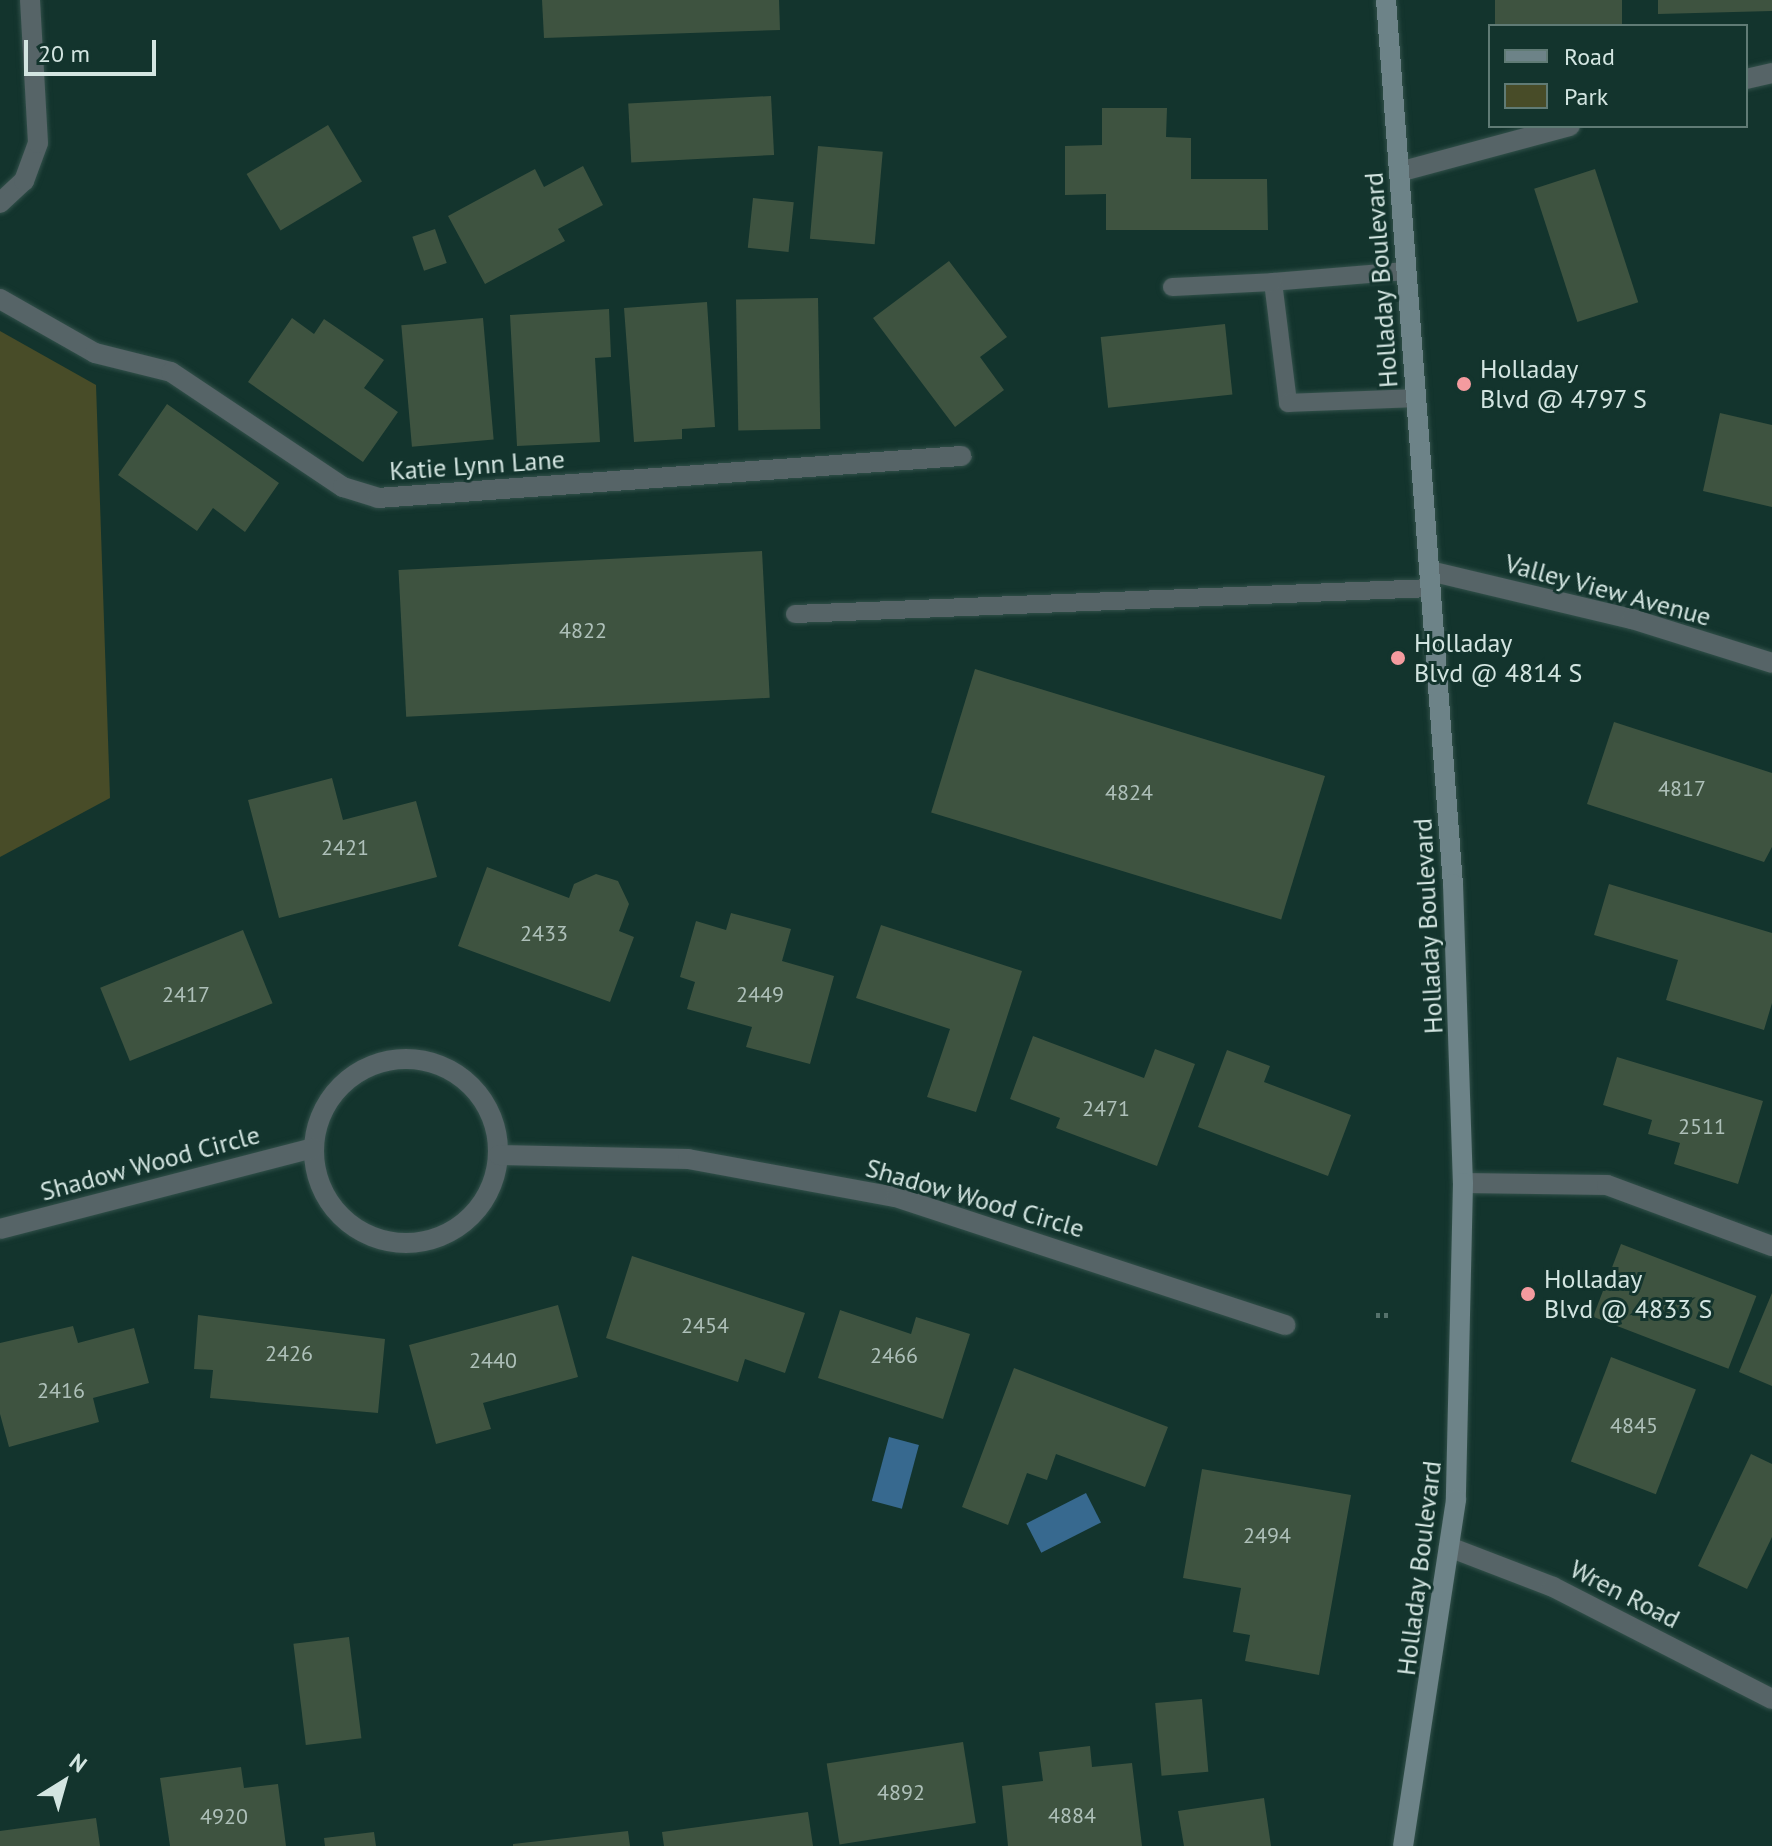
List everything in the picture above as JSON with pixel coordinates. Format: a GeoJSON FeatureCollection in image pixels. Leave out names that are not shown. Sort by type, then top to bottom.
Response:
{"type":"FeatureCollection","features":[{"type":"Feature","properties":{"kind":"main road","name":"Holladay Boulevard"},"geometry":{"type":"LineString","coordinates":[[1386,0],[1458,960],[1463,1183],[1462,1423],[1449,1547],[1403,1846]]}},
{"type":"Feature","properties":{"kind":"street"},"geometry":{"type":"LineString","coordinates":[[5,200],[38,143],[30,0]]}},
{"type":"Feature","properties":{"kind":"street"},"geometry":{"type":"LineString","coordinates":[[1748,79],[1772,73]]}},
{"type":"Feature","properties":{"kind":"street"},"geometry":{"type":"LineString","coordinates":[[1399,172],[1563,128]]}},
{"type":"Feature","properties":{"kind":"street","name":"Katie Lynn Lane"},"geometry":{"type":"LineString","coordinates":[[0,299],[95,353],[171,372],[343,487],[378,498],[961,456]]}},
{"type":"Feature","properties":{"kind":"street","name":"Valley View Avenue"},"geometry":{"type":"LineString","coordinates":[[1430,580],[1632,619],[1772,663]]}},
{"type":"Feature","properties":{"kind":"street"},"geometry":{"type":"LineString","coordinates":[[409,1059],[445,1067],[474,1089],[493,1119],[499,1155],[490,1190],[469,1219],[439,1238],[403,1244],[368,1236],[338,1214],[319,1183],[313,1148],[322,1112],[343,1083],[374,1064],[409,1059]]}},
{"type":"Feature","properties":{"kind":"street","name":"Shadow Wood Circle"},"geometry":{"type":"LineString","coordinates":[[0,1229],[313,1148]]}},
{"type":"Feature","properties":{"kind":"street","name":"Shadow Wood Circle"},"geometry":{"type":"LineString","coordinates":[[499,1155],[688,1159],[896,1197],[1285,1325]]}},
{"type":"Feature","properties":{"kind":"street"},"geometry":{"type":"LineString","coordinates":[[1463,1183],[1607,1185],[1772,1246]]}},
{"type":"Feature","properties":{"kind":"street","name":"Wren Road"},"geometry":{"type":"LineString","coordinates":[[1449,1547],[1553,1587],[1772,1699]]}},
{"type":"Feature","properties":{"kind":"lane"},"geometry":{"type":"LineString","coordinates":[[1172,287],[1406,271]]}},
{"type":"Feature","properties":{"kind":"lane"},"geometry":{"type":"LineString","coordinates":[[1273,282],[1288,403],[1416,398]]}},
{"type":"Feature","properties":{"kind":"lane"},"geometry":{"type":"LineString","coordinates":[[795,614],[1430,580]]}},
{"type":"Feature","properties":{"kind":"path"},"geometry":{"type":"LineString","coordinates":[[1376,1315],[1390,1315]]}},
{"type":"Feature","properties":{"kind":"green space"},"geometry":{"type":"Polygon","coordinates":[[[0,331],[96,385],[110,798],[0,857],[0,331]]]}},
{"type":"Feature","properties":{"kind":"water"},"geometry":{"type":"Polygon","coordinates":[[[889,1437],[919,1445],[902,1509],[872,1501],[889,1437]]]}},
{"type":"Feature","properties":{"kind":"water"},"geometry":{"type":"Polygon","coordinates":[[[1086,1493],[1101,1522],[1041,1553],[1026,1523],[1086,1493]]]}},
{"type":"Feature","properties":{"kind":"building"},"geometry":{"type":"Polygon","coordinates":[[[542,0],[779,0],[780,30],[544,38],[542,0]]]}},
{"type":"Feature","properties":{"kind":"building"},"geometry":{"type":"Polygon","coordinates":[[[1495,0],[1622,0],[1622,24],[1495,24],[1495,0]]]}},
{"type":"Feature","properties":{"kind":"building"},"geometry":{"type":"Polygon","coordinates":[[[1658,0],[1772,0],[1772,11],[1658,14],[1658,0]]]}},
{"type":"Feature","properties":{"kind":"building"},"geometry":{"type":"Polygon","coordinates":[[[771,96],[774,155],[631,162],[628,103],[771,96]]]}},
{"type":"Feature","properties":{"kind":"building"},"geometry":{"type":"Polygon","coordinates":[[[1102,108],[1167,108],[1166,137],[1191,138],[1191,179],[1267,179],[1268,230],[1106,230],[1106,194],[1065,195],[1065,146],[1102,145],[1102,108]]]}},
{"type":"Feature","properties":{"kind":"building"},"geometry":{"type":"Polygon","coordinates":[[[328,125],[362,182],[281,231],[247,174],[328,125]]]}},
{"type":"Feature","properties":{"kind":"building"},"geometry":{"type":"Polygon","coordinates":[[[818,146],[883,152],[875,244],[810,239],[818,146]]]}},
{"type":"Feature","properties":{"kind":"building"},"geometry":{"type":"Polygon","coordinates":[[[583,166],[603,205],[558,229],[565,241],[485,284],[448,216],[535,169],[544,187],[583,166]]]}},
{"type":"Feature","properties":{"kind":"building"},"geometry":{"type":"Polygon","coordinates":[[[1595,169],[1638,302],[1577,322],[1534,189],[1595,169]]]}},
{"type":"Feature","properties":{"kind":"building"},"geometry":{"type":"Polygon","coordinates":[[[753,198],[794,202],[789,252],[748,248],[753,198]]]}},
{"type":"Feature","properties":{"kind":"building"},"geometry":{"type":"Polygon","coordinates":[[[435,229],[447,263],[424,271],[412,237],[435,229]]]}},
{"type":"Feature","properties":{"kind":"building"},"geometry":{"type":"Polygon","coordinates":[[[949,261],[1007,337],[980,357],[1004,390],[955,427],[873,318],[949,261]]]}},
{"type":"Feature","properties":{"kind":"building"},"geometry":{"type":"Polygon","coordinates":[[[818,298],[820,429],[738,430],[736,299],[818,298]]]}},
{"type":"Feature","properties":{"kind":"building"},"geometry":{"type":"Polygon","coordinates":[[[707,302],[715,427],[682,429],[682,439],[634,442],[624,308],[707,302]]]}},
{"type":"Feature","properties":{"kind":"building"},"geometry":{"type":"Polygon","coordinates":[[[609,309],[611,357],[595,358],[600,442],[517,446],[510,315],[609,309]]]}},
{"type":"Feature","properties":{"kind":"building"},"geometry":{"type":"Polygon","coordinates":[[[292,318],[314,334],[324,319],[384,360],[364,388],[398,412],[363,462],[248,382],[292,318]]]}},
{"type":"Feature","properties":{"kind":"building"},"geometry":{"type":"Polygon","coordinates":[[[483,318],[494,440],[412,447],[401,325],[483,318]]]}},
{"type":"Feature","properties":{"kind":"building"},"geometry":{"type":"Polygon","coordinates":[[[1225,324],[1232,395],[1108,408],[1101,337],[1225,324]]]}},
{"type":"Feature","properties":{"kind":"building"},"geometry":{"type":"Polygon","coordinates":[[[167,404],[279,483],[245,532],[213,508],[197,531],[118,475],[167,404]]]}},
{"type":"Feature","properties":{"kind":"building"},"geometry":{"type":"Polygon","coordinates":[[[1720,413],[1772,425],[1772,507],[1703,491],[1720,413]]]}},
{"type":"Feature","properties":{"kind":"building"},"geometry":{"type":"Polygon","coordinates":[[[762,551],[770,698],[406,717],[398,570],[762,551]]]}},
{"type":"Feature","properties":{"kind":"building"},"geometry":{"type":"Polygon","coordinates":[[[975,669],[1325,776],[1281,919],[931,812],[975,669]]]}},
{"type":"Feature","properties":{"kind":"building"},"geometry":{"type":"Polygon","coordinates":[[[1614,722],[1772,773],[1772,847],[1764,862],[1587,804],[1614,722]]]}},
{"type":"Feature","properties":{"kind":"building"},"geometry":{"type":"Polygon","coordinates":[[[332,778],[343,820],[416,801],[437,877],[279,918],[248,800],[332,778]]]}},
{"type":"Feature","properties":{"kind":"building"},"geometry":{"type":"Polygon","coordinates":[[[487,867],[569,898],[574,884],[596,874],[618,881],[629,904],[619,931],[634,937],[610,1002],[458,946],[487,867]]]}},
{"type":"Feature","properties":{"kind":"building"},"geometry":{"type":"Polygon","coordinates":[[[1609,884],[1772,933],[1772,1003],[1764,1030],[1666,1000],[1678,960],[1594,935],[1609,884]]]}},
{"type":"Feature","properties":{"kind":"building"},"geometry":{"type":"Polygon","coordinates":[[[731,913],[791,929],[782,961],[834,976],[810,1064],[746,1047],[752,1027],[687,1009],[695,982],[680,977],[696,921],[726,930],[731,913]]]}},
{"type":"Feature","properties":{"kind":"building"},"geometry":{"type":"Polygon","coordinates":[[[881,925],[1022,971],[976,1112],[927,1097],[950,1029],[856,998],[881,925]]]}},
{"type":"Feature","properties":{"kind":"building"},"geometry":{"type":"Polygon","coordinates":[[[243,930],[273,1003],[130,1061],[100,988],[243,930]]]}},
{"type":"Feature","properties":{"kind":"building"},"geometry":{"type":"Polygon","coordinates":[[[1033,1036],[1144,1078],[1155,1049],[1195,1064],[1157,1166],[1056,1128],[1060,1118],[1010,1099],[1033,1036]]]}},
{"type":"Feature","properties":{"kind":"building"},"geometry":{"type":"Polygon","coordinates":[[[1227,1050],[1270,1066],[1264,1082],[1351,1115],[1328,1176],[1198,1127],[1227,1050]]]}},
{"type":"Feature","properties":{"kind":"building"},"geometry":{"type":"Polygon","coordinates":[[[1617,1057],[1763,1101],[1738,1184],[1674,1164],[1680,1143],[1648,1134],[1652,1120],[1603,1105],[1617,1057]]]}},
{"type":"Feature","properties":{"kind":"building"},"geometry":{"type":"Polygon","coordinates":[[[1621,1244],[1756,1296],[1728,1369],[1593,1317],[1621,1244]]]}},
{"type":"Feature","properties":{"kind":"building"},"geometry":{"type":"Polygon","coordinates":[[[632,1256],[805,1313],[785,1373],[745,1359],[738,1382],[606,1338],[632,1256]]]}},
{"type":"Feature","properties":{"kind":"building"},"geometry":{"type":"Polygon","coordinates":[[[1772,1293],[1772,1386],[1739,1372],[1772,1293]]]}},
{"type":"Feature","properties":{"kind":"building"},"geometry":{"type":"Polygon","coordinates":[[[558,1305],[578,1377],[483,1403],[491,1429],[436,1444],[409,1345],[558,1305]]]}},
{"type":"Feature","properties":{"kind":"building"},"geometry":{"type":"Polygon","coordinates":[[[840,1310],[911,1334],[916,1317],[970,1334],[943,1419],[818,1378],[840,1310]]]}},
{"type":"Feature","properties":{"kind":"building"},"geometry":{"type":"Polygon","coordinates":[[[198,1315],[385,1339],[378,1413],[210,1398],[213,1370],[194,1369],[198,1315]]]}},
{"type":"Feature","properties":{"kind":"building"},"geometry":{"type":"Polygon","coordinates":[[[73,1326],[78,1343],[134,1328],[149,1383],[93,1398],[99,1422],[9,1447],[0,1414],[0,1343],[73,1326]]]}},
{"type":"Feature","properties":{"kind":"building"},"geometry":{"type":"Polygon","coordinates":[[[1611,1357],[1696,1390],[1656,1494],[1571,1462],[1611,1357]]]}},
{"type":"Feature","properties":{"kind":"building"},"geometry":{"type":"Polygon","coordinates":[[[1014,1368],[1168,1427],[1145,1487],[1056,1454],[1047,1480],[1027,1473],[1008,1525],[962,1507],[1014,1368]]]}},
{"type":"Feature","properties":{"kind":"building"},"geometry":{"type":"Polygon","coordinates":[[[1751,1454],[1772,1464],[1772,1537],[1747,1589],[1698,1566],[1751,1454]]]}},
{"type":"Feature","properties":{"kind":"building"},"geometry":{"type":"Polygon","coordinates":[[[1202,1469],[1351,1495],[1319,1675],[1245,1661],[1250,1635],[1233,1632],[1241,1588],[1183,1578],[1202,1469]]]}},
{"type":"Feature","properties":{"kind":"building"},"geometry":{"type":"Polygon","coordinates":[[[349,1637],[361,1738],[306,1745],[293,1644],[349,1637]]]}},
{"type":"Feature","properties":{"kind":"building"},"geometry":{"type":"Polygon","coordinates":[[[1202,1699],[1208,1772],[1162,1776],[1155,1703],[1202,1699]]]}},
{"type":"Feature","properties":{"kind":"building"},"geometry":{"type":"Polygon","coordinates":[[[963,1742],[976,1823],[840,1845],[827,1764],[963,1742]]]}},
{"type":"Feature","properties":{"kind":"building"},"geometry":{"type":"Polygon","coordinates":[[[1090,1746],[1092,1767],[1132,1763],[1142,1846],[1008,1846],[1002,1786],[1043,1781],[1039,1752],[1090,1746]]]}},
{"type":"Feature","properties":{"kind":"building"},"geometry":{"type":"Polygon","coordinates":[[[241,1767],[244,1788],[278,1784],[286,1846],[170,1846],[160,1778],[241,1767]]]}},
{"type":"Feature","properties":{"kind":"building"},"geometry":{"type":"Polygon","coordinates":[[[1264,1798],[1271,1846],[1184,1846],[1178,1811],[1264,1798]]]}},
{"type":"Feature","properties":{"kind":"building"},"geometry":{"type":"Polygon","coordinates":[[[808,1812],[813,1846],[664,1846],[662,1832],[808,1812]]]}},
{"type":"Feature","properties":{"kind":"building"},"geometry":{"type":"Polygon","coordinates":[[[96,1818],[100,1846],[0,1846],[0,1831],[96,1818]]]}},
{"type":"Feature","properties":{"kind":"building"},"geometry":{"type":"Polygon","coordinates":[[[628,1831],[630,1846],[513,1846],[513,1844],[628,1831]]]}},
{"type":"Feature","properties":{"kind":"building"},"geometry":{"type":"Polygon","coordinates":[[[374,1832],[376,1846],[325,1846],[324,1838],[374,1832]]]}},
{"type":"Feature","properties":{"kind":"place","name":"Holladay Blvd @ 4797 S"},"geometry":{"type":"Point","coordinates":[1464,384]}},
{"type":"Feature","properties":{"kind":"place","name":"Holladay Blvd @ 4814 S"},"geometry":{"type":"Point","coordinates":[1398,658]}},
{"type":"Feature","properties":{"kind":"place","name":"Holladay Blvd @ 4833 S"},"geometry":{"type":"Point","coordinates":[1528,1294]}}]}
